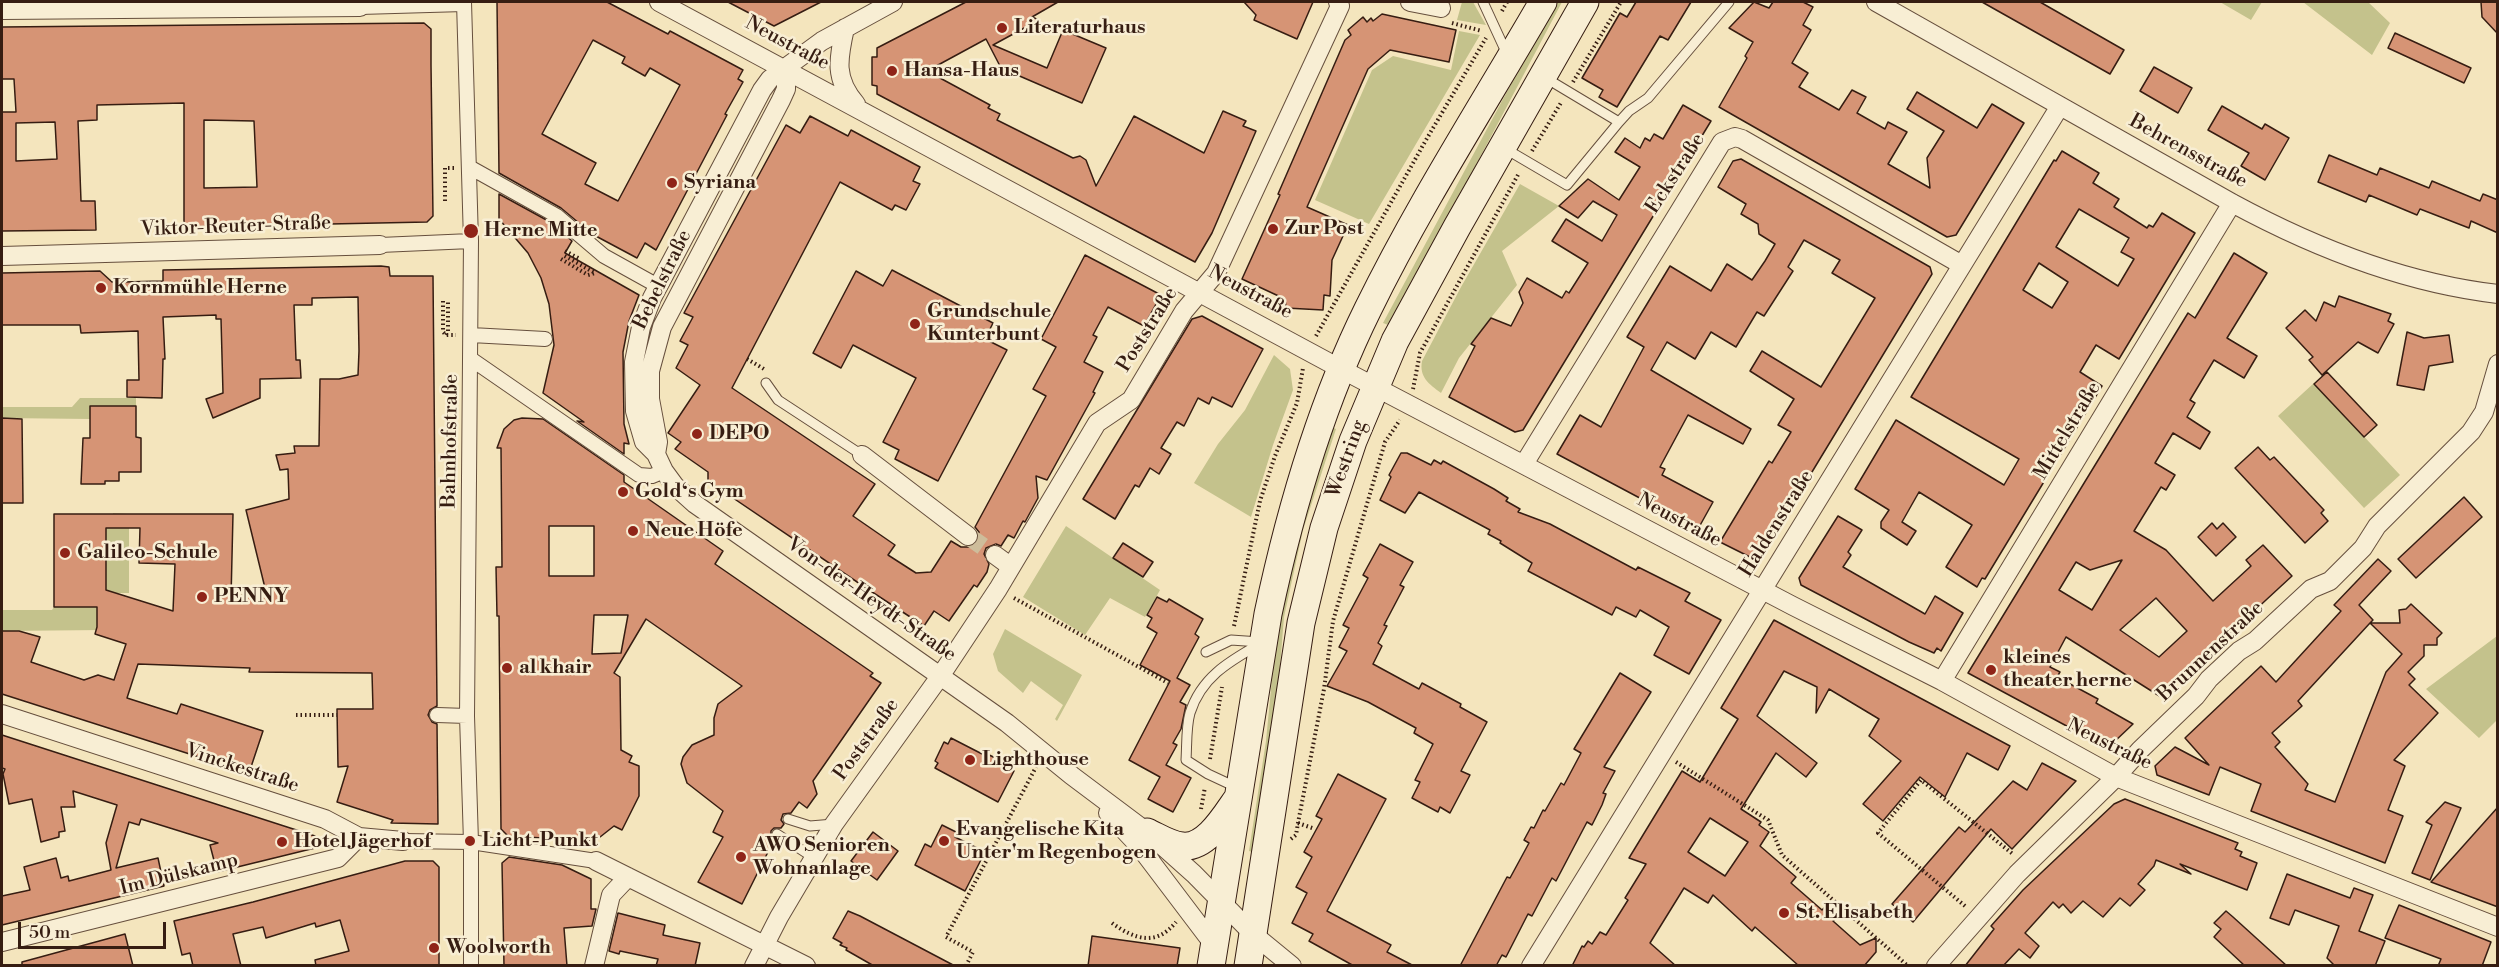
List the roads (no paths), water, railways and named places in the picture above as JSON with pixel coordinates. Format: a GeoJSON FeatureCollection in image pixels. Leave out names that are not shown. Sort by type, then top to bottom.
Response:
{"type":"FeatureCollection","features":[{"type":"Feature","properties":{"kind":"main road","name":"Westring"},"geometry":{"type":"LineString","coordinates":[[1212,955],[1262,642],[1279,560],[1293,508],[1341,369],[1392,261],[1543,2]]}},
{"type":"Feature","properties":{"kind":"main road","name":"Westring"},"geometry":{"type":"LineString","coordinates":[[1248,966],[1294,662],[1313,571],[1336,491],[1375,385],[1395,341],[1585,2]]}},
{"type":"Feature","properties":{"kind":"main road"},"geometry":{"type":"LineString","coordinates":[[1147,832],[1181,846],[1198,843],[1220,823],[1239,793]]}},
{"type":"Feature","properties":{"kind":"street","name":"Neustraße"},"geometry":{"type":"LineString","coordinates":[[659,2],[1341,369],[1942,681],[2116,777],[2498,927]]}},
{"type":"Feature","properties":{"kind":"street","name":"Bebelstraße"},"geometry":{"type":"LineString","coordinates":[[656,454],[644,442],[639,430],[634,411],[633,381],[637,343],[658,286],[762,90],[770,79],[822,41],[893,2]]}},
{"type":"Feature","properties":{"kind":"street","name":"Poststraße"},"geometry":{"type":"LineString","coordinates":[[754,966],[764,943],[834,824],[941,675],[998,589],[1096,423],[1131,400],[1184,311],[1216,273],[1340,6],[1338,2]]}},
{"type":"Feature","properties":{"kind":"street"},"geometry":{"type":"LineString","coordinates":[[1410,2],[1441,8]]}},
{"type":"Feature","properties":{"kind":"street","name":"Behrensstraße"},"geometry":{"type":"LineString","coordinates":[[1876,2],[2232,203],[2288,232],[2370,265],[2445,286],[2498,294]]}},
{"type":"Feature","properties":{"kind":"street"},"geometry":{"type":"LineString","coordinates":[[2,10],[64,5],[360,7],[464,3]]}},
{"type":"Feature","properties":{"kind":"street","name":"Bahnhofstraße"},"geometry":{"type":"LineString","coordinates":[[464,3],[471,168],[467,716],[471,842],[471,966]]}},
{"type":"Feature","properties":{"kind":"street","name":"Neustraße"},"geometry":{"type":"LineString","coordinates":[[845,28],[840,58],[840,79],[844,90],[861,110]]}},
{"type":"Feature","properties":{"kind":"street","name":"Bebelstraße"},"geometry":{"type":"LineString","coordinates":[[656,454],[658,442],[652,416],[650,384],[656,346],[671,308],[781,100],[786,89],[786,69]]}},
{"type":"Feature","properties":{"kind":"street","name":"Haldenstraße"},"geometry":{"type":"LineString","coordinates":[[1531,966],[2060,106]]}},
{"type":"Feature","properties":{"kind":"street","name":"Eckstraße"},"geometry":{"type":"LineString","coordinates":[[1524,464],[1686,198],[1722,142],[1727,138],[1742,139],[1962,265]]}},
{"type":"Feature","properties":{"kind":"street"},"geometry":{"type":"LineString","coordinates":[[471,168],[557,216],[604,256],[658,286]]}},
{"type":"Feature","properties":{"kind":"street","name":"Mittelstraße"},"geometry":{"type":"LineString","coordinates":[[1942,681],[2232,203]]}},
{"type":"Feature","properties":{"kind":"street","name":"Viktor-Reuter-Straße"},"geometry":{"type":"LineString","coordinates":[[2,256],[471,241]]}},
{"type":"Feature","properties":{"kind":"street"},"geometry":{"type":"LineString","coordinates":[[471,335],[545,339]]}},
{"type":"Feature","properties":{"kind":"street"},"geometry":{"type":"LineString","coordinates":[[471,359],[639,476],[652,476],[664,471]]}},
{"type":"Feature","properties":{"kind":"street","name":"Brunnenstraße"},"geometry":{"type":"LineString","coordinates":[[1936,966],[2026,865],[2196,696],[2209,679],[2239,651],[2255,641],[2311,589],[2330,581],[2363,548],[2377,526],[2471,432],[2484,412],[2498,364]]}},
{"type":"Feature","properties":{"kind":"street","name":"Von-der-Heydt-Straße"},"geometry":{"type":"LineString","coordinates":[[656,454],[664,471],[681,492],[716,520],[1007,723],[1071,776],[1147,832],[1194,874],[1253,934],[1292,966]]}},
{"type":"Feature","properties":{"kind":"street"},"geometry":{"type":"LineString","coordinates":[[862,455],[968,536]]}},
{"type":"Feature","properties":{"kind":"street"},"geometry":{"type":"LineString","coordinates":[[995,555],[1010,566]]}},
{"type":"Feature","properties":{"kind":"street","name":"Vinckestraße"},"geometry":{"type":"LineString","coordinates":[[2,714],[325,819],[359,837],[404,841],[471,842]]}},
{"type":"Feature","properties":{"kind":"street"},"geometry":{"type":"LineString","coordinates":[[437,715],[467,716]]}},
{"type":"Feature","properties":{"kind":"street","name":"Von-der-Heydt-Straße"},"geometry":{"type":"LineString","coordinates":[[1071,776],[1139,846],[1188,908],[1212,955]]}},
{"type":"Feature","properties":{"kind":"street","name":"Im Dülskamp"},"geometry":{"type":"LineString","coordinates":[[2,942],[338,858],[359,837]]}},
{"type":"Feature","properties":{"kind":"street"},"geometry":{"type":"LineString","coordinates":[[471,842],[596,861],[806,966]]}},
{"type":"Feature","properties":{"kind":"street"},"geometry":{"type":"LineString","coordinates":[[594,966],[611,895],[628,877]]}},
{"type":"Feature","properties":{"kind":"lane"},"geometry":{"type":"LineString","coordinates":[[1483,2],[1503,42],[1509,61]]}},
{"type":"Feature","properties":{"kind":"lane"},"geometry":{"type":"LineString","coordinates":[[1502,147],[1567,185],[1629,111],[1648,98],[1729,2]]}},
{"type":"Feature","properties":{"kind":"lane"},"geometry":{"type":"LineString","coordinates":[[1542,76],[1619,122]]}},
{"type":"Feature","properties":{"kind":"lane"},"geometry":{"type":"LineString","coordinates":[[766,383],[778,400],[862,455]]}},
{"type":"Feature","properties":{"kind":"lane"},"geometry":{"type":"LineString","coordinates":[[1206,652],[1231,640],[1262,642]]}},
{"type":"Feature","properties":{"kind":"lane"},"geometry":{"type":"LineString","coordinates":[[1239,793],[1186,760],[1190,714],[1211,676],[1262,642]]}},
{"type":"Feature","properties":{"kind":"lane"},"geometry":{"type":"LineString","coordinates":[[788,819],[810,826],[834,824]]}},
{"type":"Feature","properties":{"kind":"lane"},"geometry":{"type":"LineString","coordinates":[[777,834],[814,858]]}},
{"type":"Feature","properties":{"kind":"tunnel"},"geometry":{"type":"LineString","coordinates":[[968,536],[995,555]]}},
{"type":"Feature","properties":{"kind":"place","name":"Literaturhaus"},"geometry":{"type":"Point","coordinates":[1002,28]}},
{"type":"Feature","properties":{"kind":"place","name":"Hansa-Haus"},"geometry":{"type":"Point","coordinates":[892,71]}},
{"type":"Feature","properties":{"kind":"place","name":"Syriana"},"geometry":{"type":"Point","coordinates":[672,183]}},
{"type":"Feature","properties":{"kind":"place","name":"Zur Post"},"geometry":{"type":"Point","coordinates":[1273,229]}},
{"type":"Feature","properties":{"kind":"place","name":"Herne Mitte"},"geometry":{"type":"Point","coordinates":[471,231]}},
{"type":"Feature","properties":{"kind":"place","name":"Kornmühle Herne"},"geometry":{"type":"Point","coordinates":[101,288]}},
{"type":"Feature","properties":{"kind":"place","name":"Grundschule Kunterbunt"},"geometry":{"type":"Point","coordinates":[915,324]}},
{"type":"Feature","properties":{"kind":"place","name":"DEPO"},"geometry":{"type":"Point","coordinates":[697,434]}},
{"type":"Feature","properties":{"kind":"place","name":"Gold‘s Gym"},"geometry":{"type":"Point","coordinates":[623,492]}},
{"type":"Feature","properties":{"kind":"place","name":"Neue Höfe"},"geometry":{"type":"Point","coordinates":[633,531]}},
{"type":"Feature","properties":{"kind":"place","name":"Galileo-Schule"},"geometry":{"type":"Point","coordinates":[65,553]}},
{"type":"Feature","properties":{"kind":"place","name":"PENNY"},"geometry":{"type":"Point","coordinates":[202,597]}},
{"type":"Feature","properties":{"kind":"place","name":"al khair"},"geometry":{"type":"Point","coordinates":[507,668]}},
{"type":"Feature","properties":{"kind":"place","name":"kleines theater herne"},"geometry":{"type":"Point","coordinates":[1991,670]}},
{"type":"Feature","properties":{"kind":"place","name":"Lighthouse"},"geometry":{"type":"Point","coordinates":[970,760]}},
{"type":"Feature","properties":{"kind":"place","name":"Licht-Punkt"},"geometry":{"type":"Point","coordinates":[470,841]}},
{"type":"Feature","properties":{"kind":"place","name":"Evangelische Kita Unter'm Regenbogen"},"geometry":{"type":"Point","coordinates":[944,841]}},
{"type":"Feature","properties":{"kind":"place","name":"Hotel Jägerhof"},"geometry":{"type":"Point","coordinates":[282,842]}},
{"type":"Feature","properties":{"kind":"place","name":"AWO Senioren Wohnanlage"},"geometry":{"type":"Point","coordinates":[741,857]}},
{"type":"Feature","properties":{"kind":"place","name":"St. Elisabeth"},"geometry":{"type":"Point","coordinates":[1784,913]}},
{"type":"Feature","properties":{"kind":"place","name":"Woolworth"},"geometry":{"type":"Point","coordinates":[434,948]}}]}
